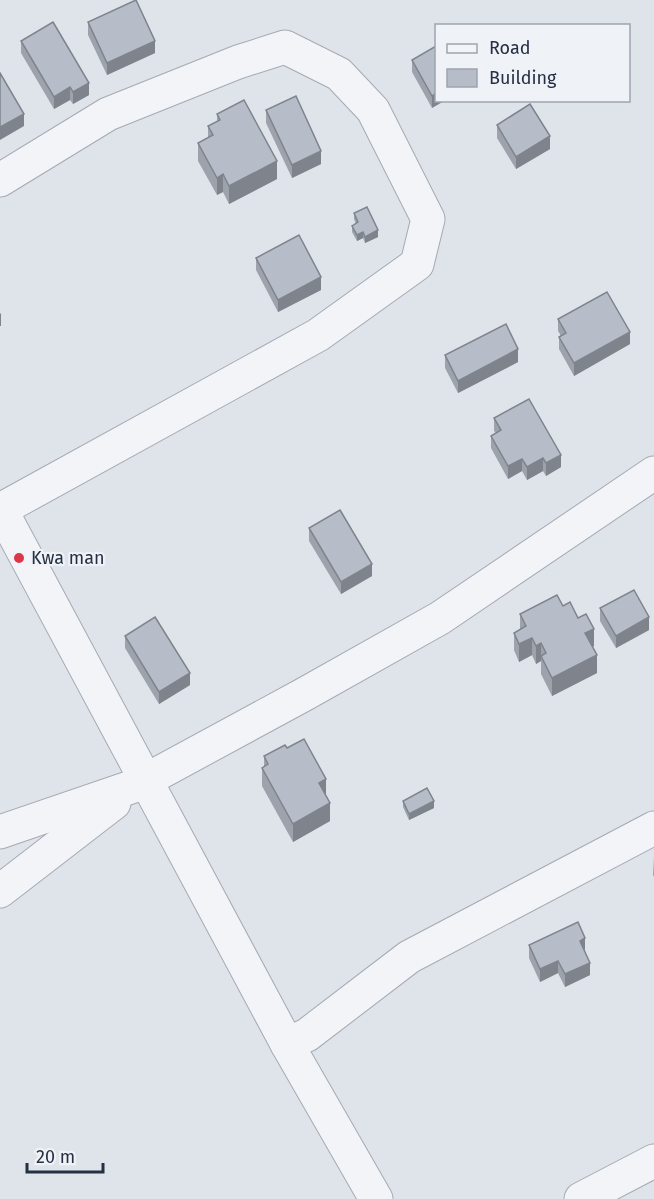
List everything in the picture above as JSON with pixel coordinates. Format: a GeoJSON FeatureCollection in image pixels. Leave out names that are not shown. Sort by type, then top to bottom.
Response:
{"type":"FeatureCollection","features":[{"type":"Feature","properties":{"kind":"street"},"geometry":{"type":"LineString","coordinates":[[0,180],[108,114],[238,62],[285,47],[339,74],[373,110],[428,219],[417,264],[318,335],[0,509],[141,783],[376,1199]]}},
{"type":"Feature","properties":{"kind":"street"},"geometry":{"type":"LineString","coordinates":[[0,891],[141,783],[440,618],[654,473]]}},
{"type":"Feature","properties":{"kind":"street"},"geometry":{"type":"LineString","coordinates":[[0,832],[141,783]]}},
{"type":"Feature","properties":{"kind":"street"},"geometry":{"type":"LineString","coordinates":[[287,1044],[307,1035],[409,957],[654,828]]}},
{"type":"Feature","properties":{"kind":"street"},"geometry":{"type":"LineString","coordinates":[[581,1199],[654,1161]]}},
{"type":"Feature","properties":{"kind":"building"},"geometry":{"type":"Polygon","coordinates":[[[136,0],[155,41],[107,63],[88,22],[136,0]]]}},
{"type":"Feature","properties":{"kind":"building"},"geometry":{"type":"Polygon","coordinates":[[[53,22],[89,83],[73,92],[70,87],[54,97],[21,41],[53,22]]]}},
{"type":"Feature","properties":{"kind":"building"},"geometry":{"type":"Polygon","coordinates":[[[435,47],[435,94],[432,96],[412,60],[435,47]]]}},
{"type":"Feature","properties":{"kind":"building"},"geometry":{"type":"Polygon","coordinates":[[[0,73],[24,114],[0,127],[0,73]]]}},
{"type":"Feature","properties":{"kind":"building"},"geometry":{"type":"Polygon","coordinates":[[[296,96],[321,151],[292,165],[266,110],[296,96]]]}},
{"type":"Feature","properties":{"kind":"building"},"geometry":{"type":"Polygon","coordinates":[[[244,100],[277,161],[229,186],[223,174],[217,178],[198,143],[213,135],[208,126],[220,120],[217,114],[244,100]]]}},
{"type":"Feature","properties":{"kind":"building"},"geometry":{"type":"Polygon","coordinates":[[[530,104],[550,136],[516,157],[497,125],[530,104]]]}},
{"type":"Feature","properties":{"kind":"building"},"geometry":{"type":"Polygon","coordinates":[[[367,207],[378,230],[365,237],[363,232],[357,235],[352,226],[358,222],[354,213],[367,207]]]}},
{"type":"Feature","properties":{"kind":"building"},"geometry":{"type":"Polygon","coordinates":[[[299,235],[321,277],[278,300],[256,258],[299,235]]]}},
{"type":"Feature","properties":{"kind":"building"},"geometry":{"type":"Polygon","coordinates":[[[607,292],[630,332],[574,363],[559,337],[566,333],[558,319],[607,292]]]}},
{"type":"Feature","properties":{"kind":"building"},"geometry":{"type":"Polygon","coordinates":[[[506,324],[518,349],[458,381],[445,355],[506,324]]]}},
{"type":"Feature","properties":{"kind":"building"},"geometry":{"type":"Polygon","coordinates":[[[529,399],[561,455],[546,463],[543,458],[527,467],[522,459],[508,466],[491,436],[501,430],[494,418],[529,399]]]}},
{"type":"Feature","properties":{"kind":"building"},"geometry":{"type":"Polygon","coordinates":[[[340,510],[372,564],[341,582],[309,528],[340,510]]]}},
{"type":"Feature","properties":{"kind":"building"},"geometry":{"type":"Polygon","coordinates":[[[634,590],[649,617],[616,636],[600,608],[634,590]]]}},
{"type":"Feature","properties":{"kind":"building"},"geometry":{"type":"Polygon","coordinates":[[[557,595],[563,606],[570,602],[578,618],[586,614],[594,629],[585,633],[597,655],[552,678],[541,656],[546,653],[541,643],[536,646],[532,638],[519,644],[514,633],[526,626],[520,614],[557,595]]]}},
{"type":"Feature","properties":{"kind":"building"},"geometry":{"type":"Polygon","coordinates":[[[155,617],[190,673],[159,692],[125,636],[155,617]]]}},
{"type":"Feature","properties":{"kind":"building"},"geometry":{"type":"Polygon","coordinates":[[[304,739],[326,779],[319,783],[330,803],[293,824],[262,768],[268,764],[264,756],[285,745],[287,748],[304,739]]]}},
{"type":"Feature","properties":{"kind":"building"},"geometry":{"type":"Polygon","coordinates":[[[427,788],[434,801],[409,814],[403,801],[427,788]]]}},
{"type":"Feature","properties":{"kind":"building"},"geometry":{"type":"Polygon","coordinates":[[[578,922],[585,938],[580,941],[590,963],[565,974],[558,961],[540,969],[529,945],[578,922]]]}},
{"type":"Feature","properties":{"kind":"place","name":"Kwa man"},"geometry":{"type":"Point","coordinates":[19,558]}}]}
